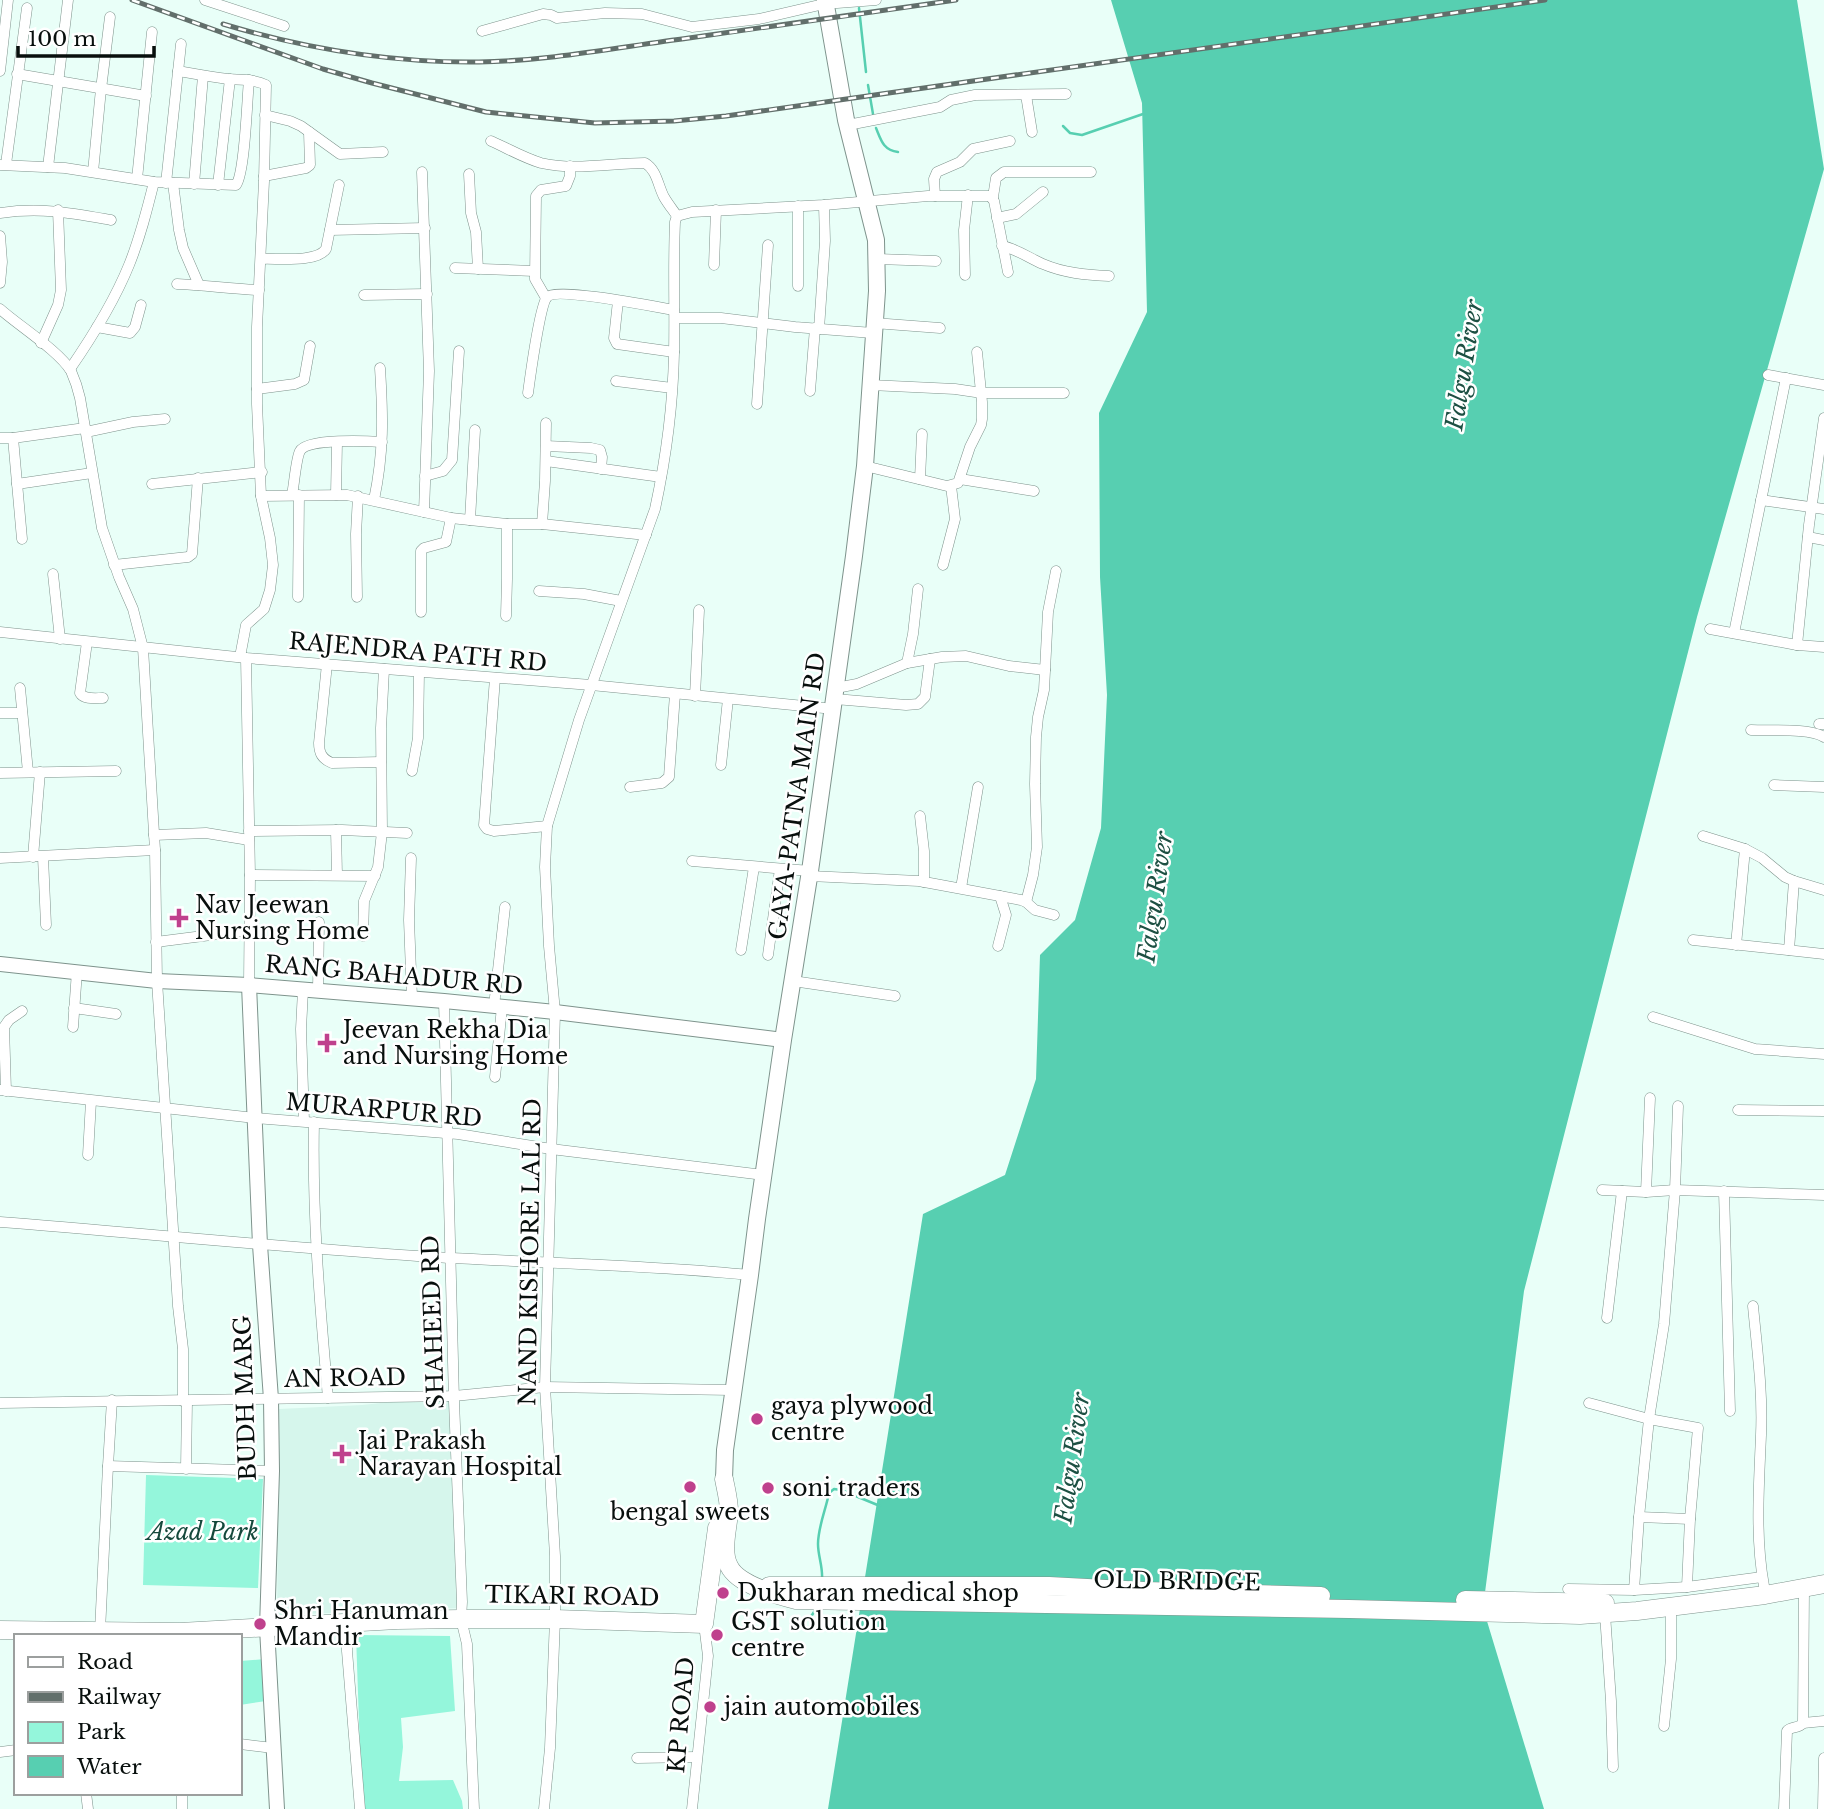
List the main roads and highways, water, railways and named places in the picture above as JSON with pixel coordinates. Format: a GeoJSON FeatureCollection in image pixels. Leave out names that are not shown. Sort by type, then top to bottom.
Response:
{"type":"FeatureCollection","features":[{"type":"Feature","properties":{"kind":"highway","name":"OLD BRIDGE"},"geometry":{"type":"LineString","coordinates":[[724,1479],[728,1504],[727,1562],[737,1576],[778,1595],[796,1593],[1397,1609],[1555,1609]]}},
{"type":"Feature","properties":{"kind":"highway","name":"TIKARI ROAD"},"geometry":{"type":"LineString","coordinates":[[0,1630],[179,1634],[397,1620],[461,1619],[704,1624],[724,1479]]}},
{"type":"Feature","properties":{"kind":"highway"},"geometry":{"type":"LineString","coordinates":[[1555,1609],[1653,1600],[1824,1575]]}},
{"type":"Feature","properties":{"kind":"highway"},"geometry":{"type":"LineString","coordinates":[[1555,1609],[1605,1614],[1765,1595],[1824,1584]]}},
{"type":"Feature","properties":{"kind":"main road","name":"GAYA-PATNA MAIN RD"},"geometry":{"type":"LineString","coordinates":[[724,1479],[732,1390],[835,699],[866,466],[877,291],[876,240],[847,123],[825,6]]}},
{"type":"Feature","properties":{"kind":"water","name":"Falgu River"},"geometry":{"type":"Polygon","coordinates":[[[1111,0],[1797,0],[1824,169],[1697,617],[1524,1291],[1483,1608],[1544,1809],[828,1809],[923,1214],[1005,1175],[1036,1079],[1040,955],[1075,920],[1101,828],[1107,695],[1100,577],[1099,413],[1147,312],[1142,103],[1111,0]]]}},
{"type":"Feature","properties":{"kind":"waterway"},"geometry":{"type":"LineString","coordinates":[[859,8],[866,72]]}},
{"type":"Feature","properties":{"kind":"waterway"},"geometry":{"type":"LineString","coordinates":[[868,85],[873,114]]}},
{"type":"Feature","properties":{"kind":"waterway"},"geometry":{"type":"LineString","coordinates":[[1063,126],[1070,133],[1082,135],[1143,114]]}},
{"type":"Feature","properties":{"kind":"waterway"},"geometry":{"type":"LineString","coordinates":[[876,128],[886,147],[898,152]]}},
{"type":"Feature","properties":{"kind":"waterway"},"geometry":{"type":"LineString","coordinates":[[822,1579],[818,1538],[829,1493],[834,1489],[841,1490],[880,1506]]}},
{"type":"Feature","properties":{"kind":"waterway"},"geometry":{"type":"LineString","coordinates":[[810,1618],[818,1606]]}},
{"type":"Feature","properties":{"kind":"railway"},"geometry":{"type":"LineString","coordinates":[[132,0],[323,69],[372,83],[486,112],[595,123],[674,121],[726,116],[1545,0]]}},
{"type":"Feature","properties":{"kind":"railway"},"geometry":{"type":"LineString","coordinates":[[223,24],[286,41],[350,53],[414,60],[479,62],[584,53],[956,0]]}},
{"type":"Feature","properties":{"kind":"place","name":"Nav Jeewan Nursing Home"},"geometry":{"type":"Point","coordinates":[179,918]}},
{"type":"Feature","properties":{"kind":"place","name":"Jeevan Rekha Dia and Nursing Home"},"geometry":{"type":"Point","coordinates":[327,1043]}},
{"type":"Feature","properties":{"kind":"place","name":"gaya plywood centre"},"geometry":{"type":"Point","coordinates":[757,1419]}},
{"type":"Feature","properties":{"kind":"place","name":"Jai Prakash Narayan Hospital"},"geometry":{"type":"Point","coordinates":[342,1454]}},
{"type":"Feature","properties":{"kind":"place","name":"bengal sweets"},"geometry":{"type":"Point","coordinates":[690,1487]}},
{"type":"Feature","properties":{"kind":"place","name":"soni traders"},"geometry":{"type":"Point","coordinates":[768,1488]}},
{"type":"Feature","properties":{"kind":"place","name":"Dukharan medical shop"},"geometry":{"type":"Point","coordinates":[723,1593]}},
{"type":"Feature","properties":{"kind":"place","name":"Shri Hanuman Mandir"},"geometry":{"type":"Point","coordinates":[260,1624]}},
{"type":"Feature","properties":{"kind":"place","name":"GST solution centre"},"geometry":{"type":"Point","coordinates":[717,1635]}},
{"type":"Feature","properties":{"kind":"place","name":"jain automobiles"},"geometry":{"type":"Point","coordinates":[710,1707]}},
{"type":"Feature","properties":{"kind":"park label","name":"Azad Park"},"geometry":{"type":"Point","coordinates":[203,1532]}}]}
